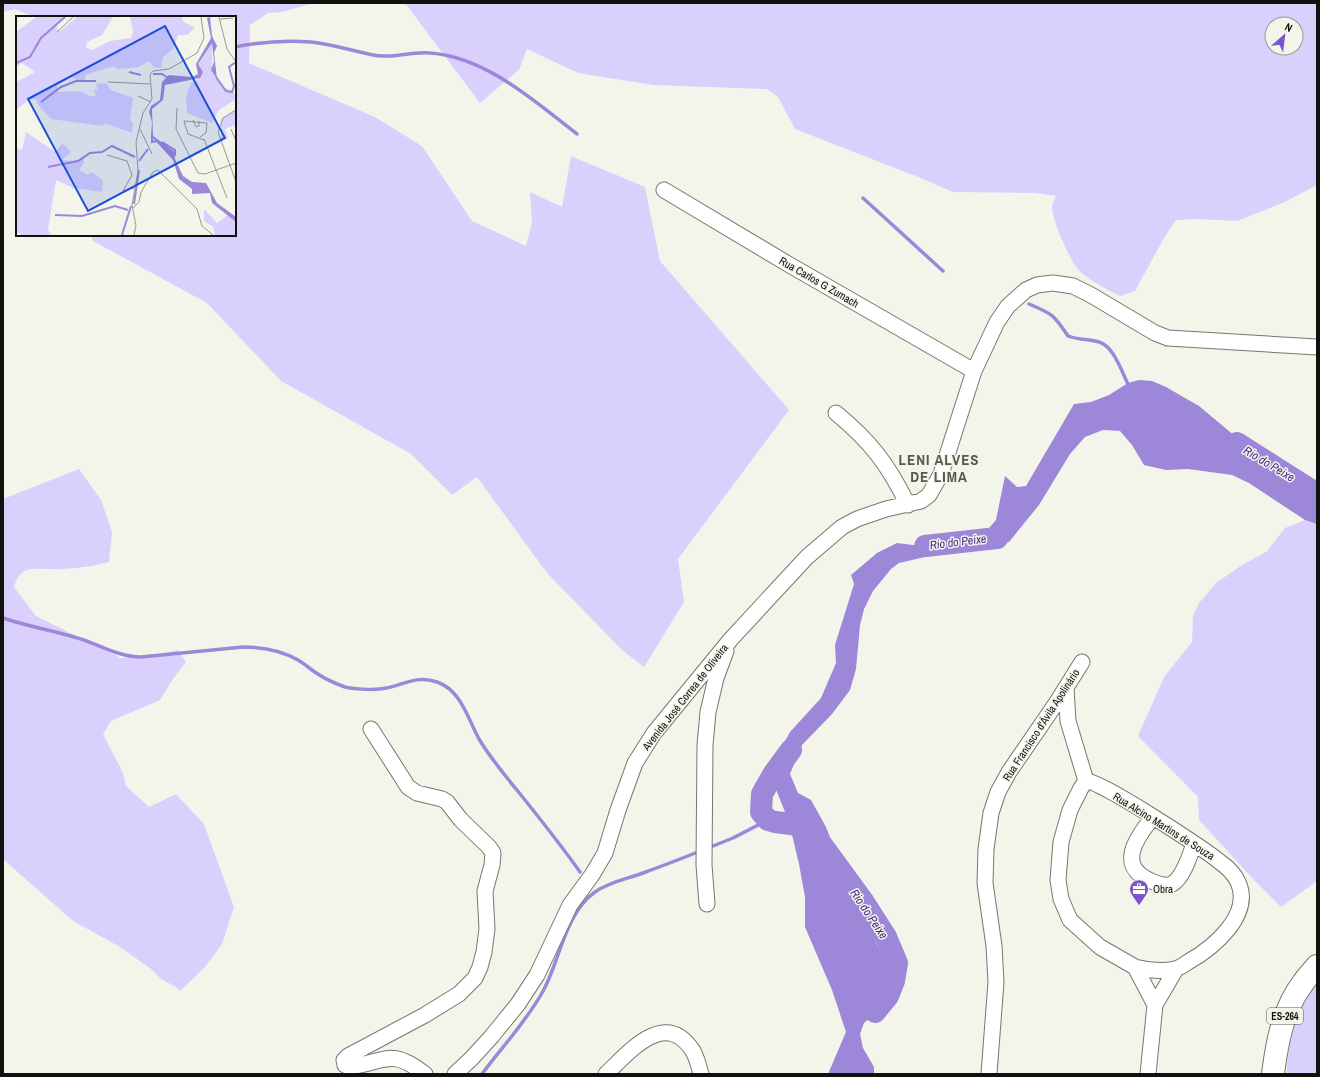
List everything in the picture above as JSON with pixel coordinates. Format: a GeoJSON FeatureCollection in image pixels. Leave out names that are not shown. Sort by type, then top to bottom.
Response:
{"type":"FeatureCollection","features":[{"type":"Feature","properties":{"kind":"main road","name":"ES-264"},"geometry":{"type":"LineString","coordinates":[[1273,1074],[1280,1034],[1291,1002],[1302,983],[1317,966]]}},
{"type":"Feature","properties":{"kind":"street","name":"Rua Carlos G Zumach"},"geometry":{"type":"LineString","coordinates":[[664,190],[788,264],[974,371]]}},
{"type":"Feature","properties":{"kind":"street","name":"Avenida José Correa de Oliveira"},"geometry":{"type":"LineString","coordinates":[[455,1074],[492,1036],[518,1004],[537,975],[570,905],[592,875],[605,853],[628,780],[635,763],[654,733],[731,639],[808,557],[842,527],[873,513],[921,500],[929,495],[941,474],[974,371],[998,322],[1008,306],[1026,290],[1037,285],[1052,283],[1072,286],[1091,295],[1155,333],[1168,338],[1317,347]]}},
{"type":"Feature","properties":{"kind":"street"},"geometry":{"type":"LineString","coordinates":[[836,413],[866,440],[881,458],[896,480],[908,504]]}},
{"type":"Feature","properties":{"kind":"street"},"geometry":{"type":"LineString","coordinates":[[707,904],[704,858],[705,745],[708,712],[716,678],[731,639]]}},
{"type":"Feature","properties":{"kind":"street","name":"Rua Francisco d'Ávila Apolinário"},"geometry":{"type":"LineString","coordinates":[[989,1074],[996,982],[994,946],[985,883],[986,849],[991,813],[998,792],[1009,772],[1082,662]]}},
{"type":"Feature","properties":{"kind":"street"},"geometry":{"type":"LineString","coordinates":[[1066,688],[1068,722],[1086,782]]}},
{"type":"Feature","properties":{"kind":"street"},"geometry":{"type":"LineString","coordinates":[[371,729],[408,787],[421,794],[445,801],[493,853],[492,866],[485,891],[487,929],[486,942],[480,968],[475,978],[469,985],[445,1003],[355,1052],[344,1060],[345,1065],[350,1067],[390,1057],[402,1060],[425,1074]]}},
{"type":"Feature","properties":{"kind":"street","name":"Rua Alcino Martins de Souza"},"geometry":{"type":"LineString","coordinates":[[1086,782],[1092,782],[1153,817],[1220,862],[1238,881],[1241,891],[1240,906],[1234,922],[1217,942],[1198,957],[1176,969],[1151,970],[1136,967],[1100,947],[1070,920],[1061,899],[1058,880],[1061,842],[1070,810],[1081,788],[1086,782]]}},
{"type":"Feature","properties":{"kind":"street"},"geometry":{"type":"LineString","coordinates":[[1153,817],[1137,840],[1132,853],[1131,864],[1137,873],[1157,884],[1172,884],[1181,874],[1194,844]]}},
{"type":"Feature","properties":{"kind":"street"},"geometry":{"type":"LineString","coordinates":[[1136,967],[1155,1006]]}},
{"type":"Feature","properties":{"kind":"street"},"geometry":{"type":"LineString","coordinates":[[1148,1074],[1155,1006],[1176,969]]}},
{"type":"Feature","properties":{"kind":"street"},"geometry":{"type":"LineString","coordinates":[[606,1074],[646,1038],[662,1032],[670,1033],[680,1038],[688,1045],[693,1052],[701,1074]]}},
{"type":"Feature","properties":{"kind":"shaded area"},"geometry":{"type":"Polygon","coordinates":[[[3,3],[314,3],[282,12],[268,13],[250,25],[249,63],[375,117],[422,146],[472,221],[526,246],[532,222],[530,192],[562,207],[571,156],[645,187],[660,261],[789,410],[678,559],[684,602],[644,667],[622,650],[547,573],[477,477],[452,495],[411,454],[281,381],[207,303],[93,241],[91,236],[236,236],[236,16],[32,16],[15,9],[3,12],[3,3]]]}},
{"type":"Feature","properties":{"kind":"shaded area"},"geometry":{"type":"Polygon","coordinates":[[[405,3],[1317,3],[1317,185],[1285,202],[1237,221],[1197,219],[1176,220],[1164,238],[1135,291],[1120,296],[1090,279],[1076,267],[1065,247],[1053,213],[1052,207],[1056,196],[1035,193],[953,192],[795,129],[778,97],[767,89],[653,85],[578,73],[527,49],[519,70],[480,103],[405,3]]]}},
{"type":"Feature","properties":{"kind":"shaded area"},"geometry":{"type":"Polygon","coordinates":[[[79,469],[101,500],[112,532],[109,562],[69,569],[29,569],[20,575],[14,587],[36,616],[121,658],[161,654],[178,650],[186,662],[160,700],[111,721],[103,734],[123,773],[126,786],[149,807],[176,794],[204,824],[234,907],[222,944],[205,967],[180,991],[176,987],[161,979],[151,969],[120,947],[73,921],[3,859],[3,499],[79,469]]]}},
{"type":"Feature","properties":{"kind":"shaded area"},"geometry":{"type":"Polygon","coordinates":[[[1305,520],[1317,524],[1317,881],[1281,907],[1199,820],[1198,797],[1138,736],[1164,677],[1192,642],[1193,616],[1199,603],[1216,583],[1242,565],[1266,552],[1285,528],[1305,520]]]}},
{"type":"Feature","properties":{"kind":"shaded area"},"geometry":{"type":"Polygon","coordinates":[[[1317,972],[1317,1074],[1287,1073],[1289,1048],[1296,1021],[1317,972]]]}},
{"type":"Feature","properties":{"kind":"water"},"geometry":{"type":"Polygon","coordinates":[[[1139,380],[1152,381],[1166,387],[1199,406],[1266,462],[1317,487],[1317,524],[1305,520],[1249,483],[1232,475],[1188,469],[1166,470],[1144,465],[1132,445],[1120,431],[1103,430],[1085,437],[1070,454],[1039,505],[1009,542],[934,555],[899,563],[891,569],[873,591],[864,609],[860,625],[856,669],[850,690],[832,714],[802,745],[790,774],[798,793],[811,800],[826,827],[856,903],[889,968],[892,991],[887,1003],[864,1023],[860,1034],[863,1048],[874,1067],[874,1074],[828,1074],[846,1032],[832,990],[805,927],[805,897],[799,864],[789,822],[777,792],[771,767],[790,732],[821,698],[836,663],[835,645],[854,584],[851,575],[877,553],[897,543],[921,546],[940,538],[960,544],[971,542],[984,534],[996,520],[1005,476],[1017,487],[1026,486],[1074,404],[1091,402],[1109,395],[1128,383],[1139,380]]]}},
{"type":"Feature","properties":{"kind":"waterway"},"geometry":{"type":"LineString","coordinates":[[236,47],[273,42],[302,41],[327,44],[380,56],[416,53],[451,56],[471,63],[508,83],[577,134]]}},
{"type":"Feature","properties":{"kind":"waterway"},"geometry":{"type":"LineString","coordinates":[[863,198],[943,271]]}},
{"type":"Feature","properties":{"kind":"waterway"},"geometry":{"type":"LineString","coordinates":[[1029,304],[1043,310],[1056,319],[1068,336],[1099,342],[1109,349],[1129,386]]}},
{"type":"Feature","properties":{"kind":"waterway","name":"Rio do Peixe"},"geometry":{"type":"LineString","coordinates":[[1237,443],[1317,494]]}},
{"type":"Feature","properties":{"kind":"waterway","name":"Rio do Peixe"},"geometry":{"type":"LineString","coordinates":[[925,546],[997,538],[1000,533]]}},
{"type":"Feature","properties":{"kind":"waterway"},"geometry":{"type":"LineString","coordinates":[[3,618],[74,637],[124,655],[141,657],[243,647],[257,648],[278,651],[292,657],[324,678],[348,688],[379,689],[414,680],[428,680],[437,682],[452,691],[458,698],[479,739],[489,754],[580,872]]}},
{"type":"Feature","properties":{"kind":"waterway","name":"Rio do Peixe"},"geometry":{"type":"LineString","coordinates":[[791,750],[774,773],[762,794],[761,812],[768,820],[804,827],[814,834],[863,901],[886,937],[897,963],[894,981],[888,996],[875,1012]]}},
{"type":"Feature","properties":{"kind":"waterway"},"geometry":{"type":"LineString","coordinates":[[708,848],[733,838],[768,820]]}},
{"type":"Feature","properties":{"kind":"waterway"},"geometry":{"type":"LineString","coordinates":[[482,1074],[521,1025],[542,993],[554,967],[569,925],[585,901],[595,892],[606,886],[700,851]]}},
{"type":"Feature","properties":{"kind":"place","name":"Obra"},"geometry":{"type":"Point","coordinates":[1139,906]}},
{"type":"Feature","properties":{"kind":"district","name":"LENI ALVES DE LIMA"},"geometry":{"type":"Point","coordinates":[939,468]}}]}
